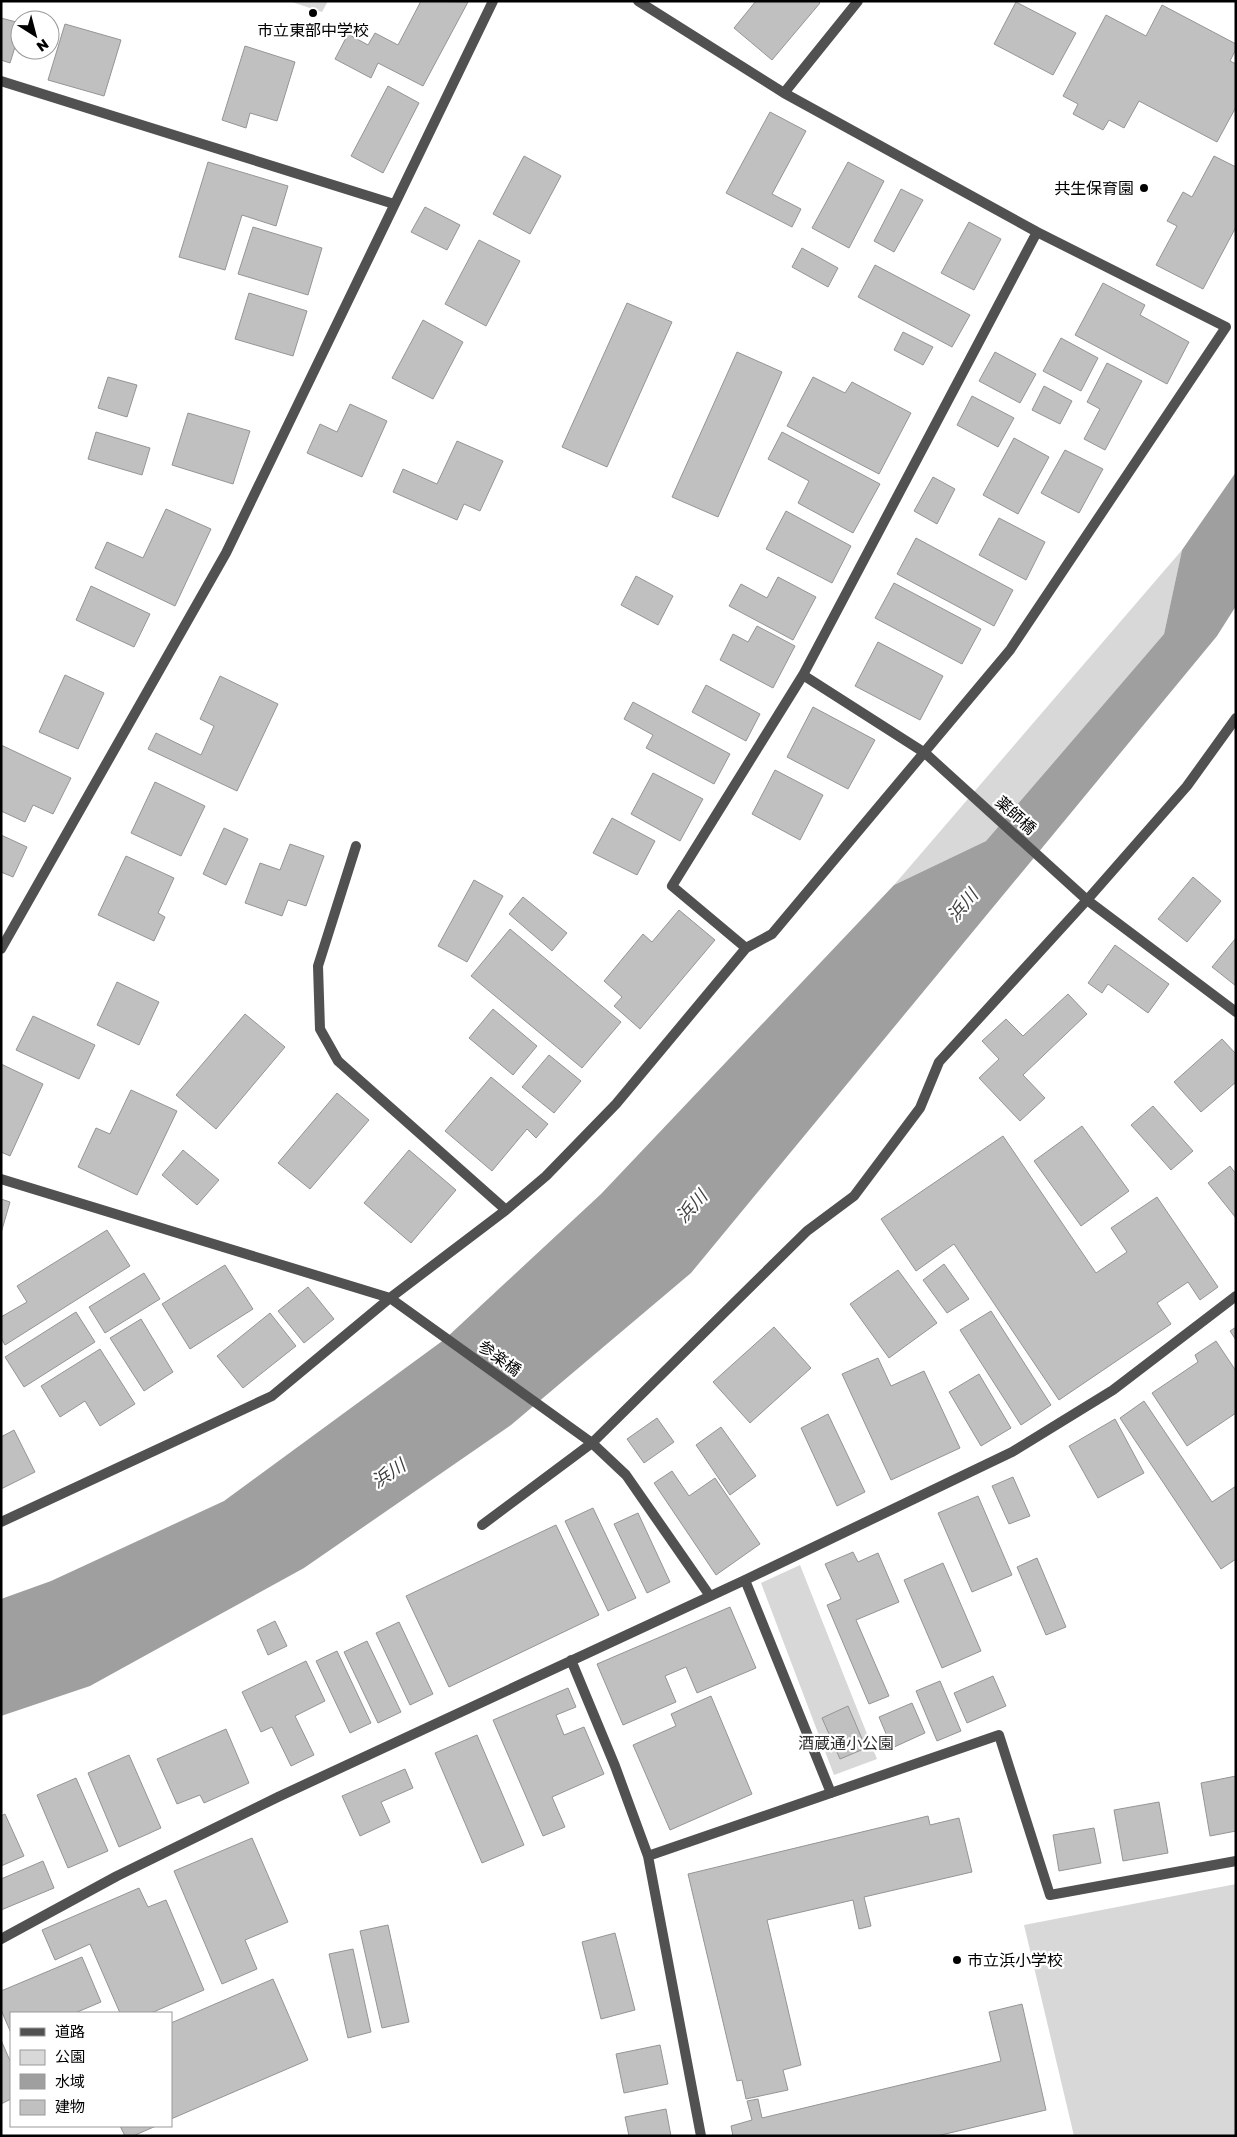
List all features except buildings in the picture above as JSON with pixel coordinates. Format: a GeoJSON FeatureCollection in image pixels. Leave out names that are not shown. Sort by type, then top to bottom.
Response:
{"type":"FeatureCollection","features":[{"type":"Feature","properties":{"kind":"street"},"geometry":{"type":"LineString","coordinates":[[1,949],[226,553],[493,1]]}},
{"type":"Feature","properties":{"kind":"street"},"geometry":{"type":"LineString","coordinates":[[1,1522],[272,1396],[390,1298],[506,1210],[546,1176],[616,1104],[746,948],[772,934],[1010,650],[1226,327],[1037,232],[784,93],[638,1]]}},
{"type":"Feature","properties":{"kind":"street"},"geometry":{"type":"LineString","coordinates":[[784,93],[858,1]]}},
{"type":"Feature","properties":{"kind":"street"},"geometry":{"type":"LineString","coordinates":[[1,81],[394,204]]}},
{"type":"Feature","properties":{"kind":"street"},"geometry":{"type":"LineString","coordinates":[[746,948],[672,886],[803,675],[1037,232]]}},
{"type":"Feature","properties":{"kind":"street","name":"薬師橋"},"geometry":{"type":"LineString","coordinates":[[803,675],[925,753],[1087,900],[1236,1012]]}},
{"type":"Feature","properties":{"kind":"street"},"geometry":{"type":"LineString","coordinates":[[482,1525],[592,1443],[806,1231],[854,1196],[920,1108],[939,1062],[1087,900],[1187,786],[1236,718]]}},
{"type":"Feature","properties":{"kind":"street"},"geometry":{"type":"LineString","coordinates":[[356,846],[318,966],[320,1029],[338,1061],[506,1210]]}},
{"type":"Feature","properties":{"kind":"street","name":"参楽橋"},"geometry":{"type":"LineString","coordinates":[[1,1179],[390,1298],[592,1443],[626,1475],[710,1596]]}},
{"type":"Feature","properties":{"kind":"street"},"geometry":{"type":"LineString","coordinates":[[1,1939],[117,1876],[269,1801],[710,1596],[1012,1452],[1113,1390],[1236,1296]]}},
{"type":"Feature","properties":{"kind":"street"},"geometry":{"type":"LineString","coordinates":[[744,1580],[831,1793]]}},
{"type":"Feature","properties":{"kind":"street"},"geometry":{"type":"LineString","coordinates":[[571,1660],[615,1766],[648,1856],[701,2136]]}},
{"type":"Feature","properties":{"kind":"street"},"geometry":{"type":"LineString","coordinates":[[648,1856],[999,1735],[1050,1895],[1236,1861]]}},
{"type":"Feature","properties":{"kind":"green space"},"geometry":{"type":"Polygon","coordinates":[[[289,1],[328,1],[322,12],[289,1]]]}},
{"type":"Feature","properties":{"kind":"green space"},"geometry":{"type":"Polygon","coordinates":[[[1182,550],[1164,634],[986,841],[894,885],[1182,550]]]}},
{"type":"Feature","properties":{"kind":"green space","name":"酒蔵通小公園"},"geometry":{"type":"Polygon","coordinates":[[[800,1565],[877,1759],[834,1775],[761,1583],[800,1565]]]}},
{"type":"Feature","properties":{"kind":"green space"},"geometry":{"type":"Polygon","coordinates":[[[1236,1884],[1236,2136],[1074,2136],[1024,1925],[1236,1884]]]}},
{"type":"Feature","properties":{"kind":"water","name":"浜川"},"geometry":{"type":"Polygon","coordinates":[[[1236,472],[1236,606],[1217,636],[691,1273],[511,1425],[304,1568],[90,1686],[1,1716],[1,1599],[51,1581],[224,1501],[445,1339],[601,1194],[894,885],[986,841],[1164,634],[1182,550],[1236,472]]]}},
{"type":"Feature","properties":{"kind":"place","name":"市立東部中学校"},"geometry":{"type":"Point","coordinates":[313,13]}},
{"type":"Feature","properties":{"kind":"place","name":"共生保育園"},"geometry":{"type":"Point","coordinates":[1144,188]}},
{"type":"Feature","properties":{"kind":"place","name":"市立浜小学校"},"geometry":{"type":"Point","coordinates":[957,1960]}}]}
